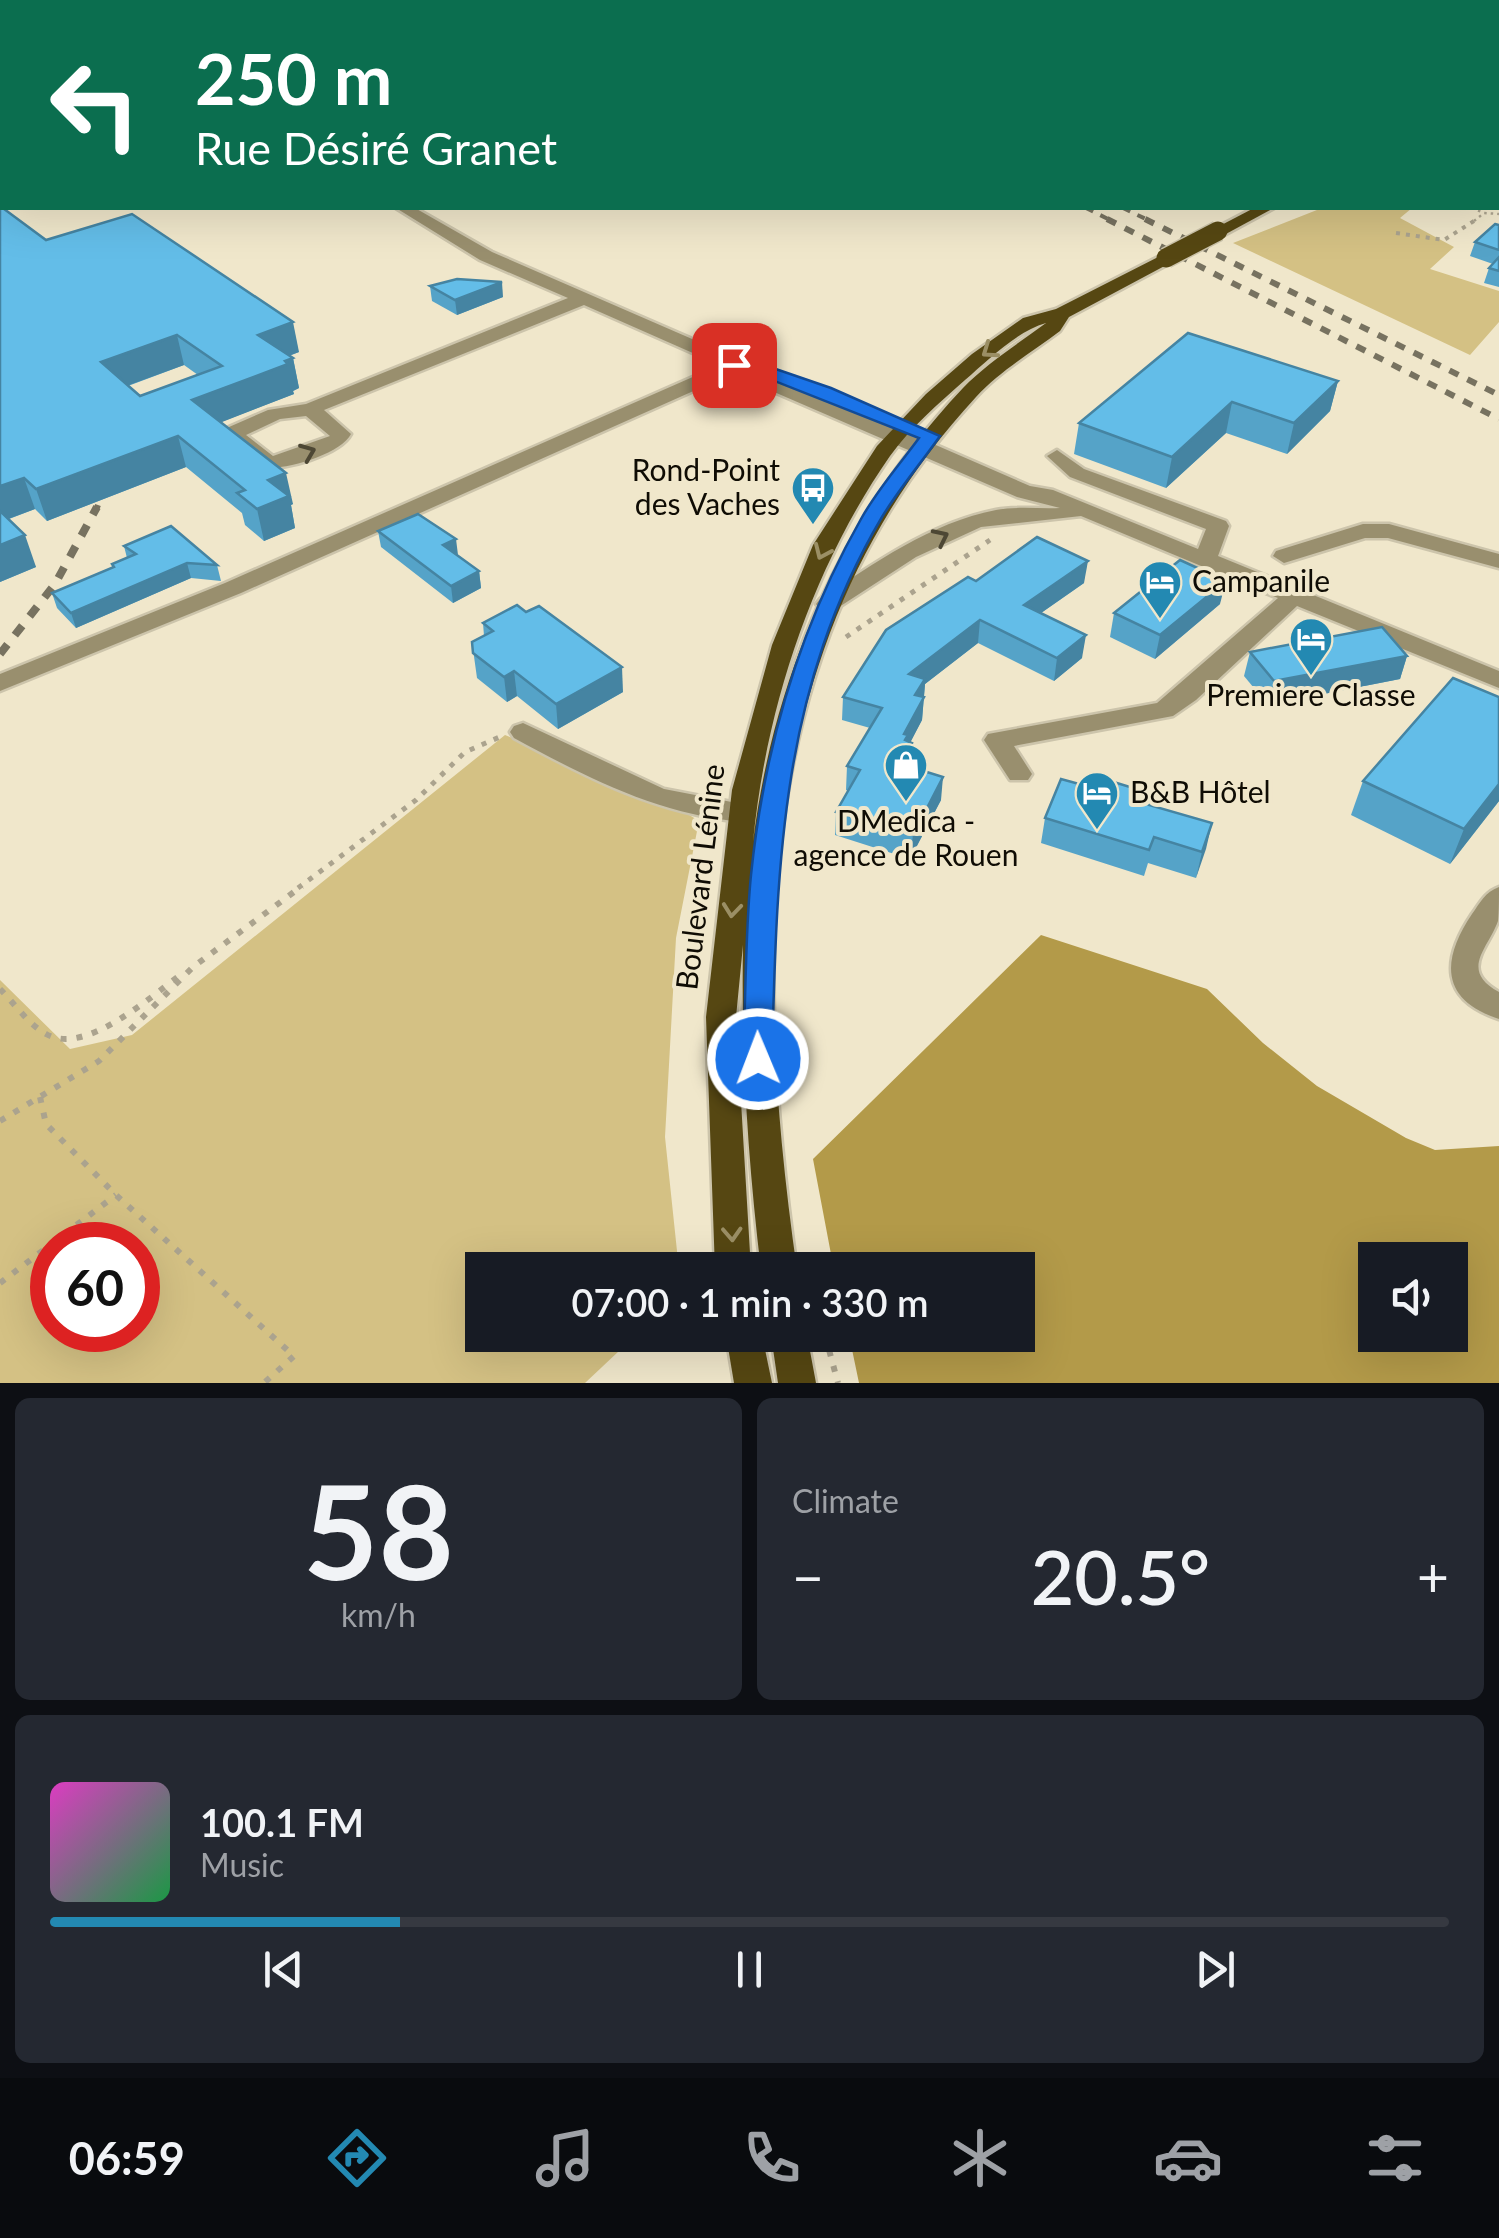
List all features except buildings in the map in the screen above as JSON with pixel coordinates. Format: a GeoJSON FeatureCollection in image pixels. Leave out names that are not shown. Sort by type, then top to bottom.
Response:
{"type":"FeatureCollection","features":[{"type":"Feature","properties":{"kind":"main road","name":"Boulevard Lénine"},"geometry":{"type":"LineString","coordinates":[[733,1252],[720,1016],[744,790],[790,628],[824,546],[871,468],[902,432],[980,358],[1030,322],[1062,312],[1262,210]]}},
{"type":"Feature","properties":{"kind":"main road","name":"Boulevard Lénine"},"geometry":{"type":"LineString","coordinates":[[776,1252],[756,1026],[760,906],[780,762],[800,676],[828,604],[872,516],[925,442],[973,389],[1054,327],[1062,312]]}},
{"type":"Feature","properties":{"kind":"main road"},"geometry":{"type":"LineString","coordinates":[[747,1352],[752,1383]]}},
{"type":"Feature","properties":{"kind":"main road"},"geometry":{"type":"LineString","coordinates":[[791,1352],[796,1383]]}},
{"type":"Feature","properties":{"kind":"street"},"geometry":{"type":"LineString","coordinates":[[412,210],[486,256],[739,367],[767,383],[902,432],[1025,492],[1082,509],[1499,680]]}},
{"type":"Feature","properties":{"kind":"street"},"geometry":{"type":"LineString","coordinates":[[310,409],[585,298]]}},
{"type":"Feature","properties":{"kind":"street"},"geometry":{"type":"LineString","coordinates":[[0,683],[233,588],[739,367]]}},
{"type":"Feature","properties":{"kind":"street"},"geometry":{"type":"LineString","coordinates":[[1058,456],[1077,473],[1218,526],[1205,560]]}},
{"type":"Feature","properties":{"kind":"street"},"geometry":{"type":"LineString","coordinates":[[828,604],[951,531],[999,516],[1055,516],[1082,509]]}},
{"type":"Feature","properties":{"kind":"street"},"geometry":{"type":"LineString","coordinates":[[1284,556],[1363,530],[1388,531],[1499,561]]}},
{"type":"Feature","properties":{"kind":"street"},"geometry":{"type":"LineString","coordinates":[[1019,774],[997,740],[1164,710],[1188,694],[1294,596]]}},
{"type":"Feature","properties":{"kind":"street"},"geometry":{"type":"LineString","coordinates":[[522,732],[662,802],[698,810],[742,813]]}},
{"type":"Feature","properties":{"kind":"street"},"geometry":{"type":"LineString","coordinates":[[1499,898],[1463,950],[1464,979],[1483,1000],[1499,1007]]}},
{"type":"Feature","properties":{"kind":"path"},"geometry":{"type":"LineString","coordinates":[[1477,210],[1499,214]]}},
{"type":"Feature","properties":{"kind":"path"},"geometry":{"type":"LineString","coordinates":[[1396,232],[1431,241],[1451,241],[1484,213]]}},
{"type":"Feature","properties":{"kind":"path"},"geometry":{"type":"LineString","coordinates":[[843,639],[993,538]]}},
{"type":"Feature","properties":{"kind":"path"},"geometry":{"type":"LineString","coordinates":[[0,989],[48,1036],[70,1040],[102,1029],[194,966],[416,800],[436,774],[468,750],[494,738],[522,732]]}},
{"type":"Feature","properties":{"kind":"path"},"geometry":{"type":"LineString","coordinates":[[0,1122],[98,1060],[194,966]]}},
{"type":"Feature","properties":{"kind":"path"},"geometry":{"type":"LineString","coordinates":[[40,1097],[46,1124],[116,1194],[294,1356],[264,1383]]}},
{"type":"Feature","properties":{"kind":"path"},"geometry":{"type":"LineString","coordinates":[[0,1283],[116,1194]]}},
{"type":"Feature","properties":{"kind":"path"},"geometry":{"type":"LineString","coordinates":[[830,1352],[838,1383]]}},
{"type":"Feature","properties":{"kind":"shaded area"},"geometry":{"type":"Polygon","coordinates":[[[1317,210],[1410,210],[1400,218],[1454,247],[1430,269],[1499,291],[1499,322],[1470,355],[1233,243],[1317,210]]]}},
{"type":"Feature","properties":{"kind":"shaded area"},"geometry":{"type":"Polygon","coordinates":[[[505,735],[665,800],[699,821],[676,938],[665,1137],[677,1252],[465,1252],[465,1352],[618,1352],[585,1383],[0,1383],[0,980],[70,1049],[132,1035],[505,735]]]}},
{"type":"Feature","properties":{"kind":"shaded area"},"geometry":{"type":"Polygon","coordinates":[[[1041,935],[1207,989],[1263,1043],[1317,1086],[1406,1138],[1435,1150],[1499,1146],[1499,1383],[859,1383],[853,1352],[1035,1352],[1035,1252],[831,1252],[813,1159],[1041,935]]]}},
{"type":"Feature","properties":{"kind":"railway"},"geometry":{"type":"LineString","coordinates":[[1090,210],[1112,221]]}},
{"type":"Feature","properties":{"kind":"railway"},"geometry":{"type":"LineString","coordinates":[[1127,210],[1150,221]]}},
{"type":"Feature","properties":{"kind":"railway"},"geometry":{"type":"LineString","coordinates":[[1107,219],[1499,419]]}},
{"type":"Feature","properties":{"kind":"railway"},"geometry":{"type":"LineString","coordinates":[[1145,219],[1499,395]]}},
{"type":"Feature","properties":{"kind":"railway"},"geometry":{"type":"LineString","coordinates":[[96,510],[98,505]]}},
{"type":"Feature","properties":{"kind":"railway"},"geometry":{"type":"LineString","coordinates":[[0,654],[55,584],[97,507]]}},
{"type":"Feature","properties":{"kind":"place","name":"Rond-Point des Vaches"},"geometry":{"type":"Point","coordinates":[813,526]}},
{"type":"Feature","properties":{"kind":"place","name":"Campanile"},"geometry":{"type":"Point","coordinates":[1160,620]}},
{"type":"Feature","properties":{"kind":"place","name":"Premiere Classe"},"geometry":{"type":"Point","coordinates":[1311,677]}},
{"type":"Feature","properties":{"kind":"place","name":"DMedica - agence de Rouen"},"geometry":{"type":"Point","coordinates":[906,803]}},
{"type":"Feature","properties":{"kind":"place","name":"B&B Hôtel"},"geometry":{"type":"Point","coordinates":[1097,831]}},
{"type":"Feature","properties":{"kind":"route"},"geometry":{"type":"LineString","coordinates":[[734,365],[761,369],[893,418],[930,436],[872,516],[828,604],[800,676],[770,816],[760,906],[758,1059]]}}]}
